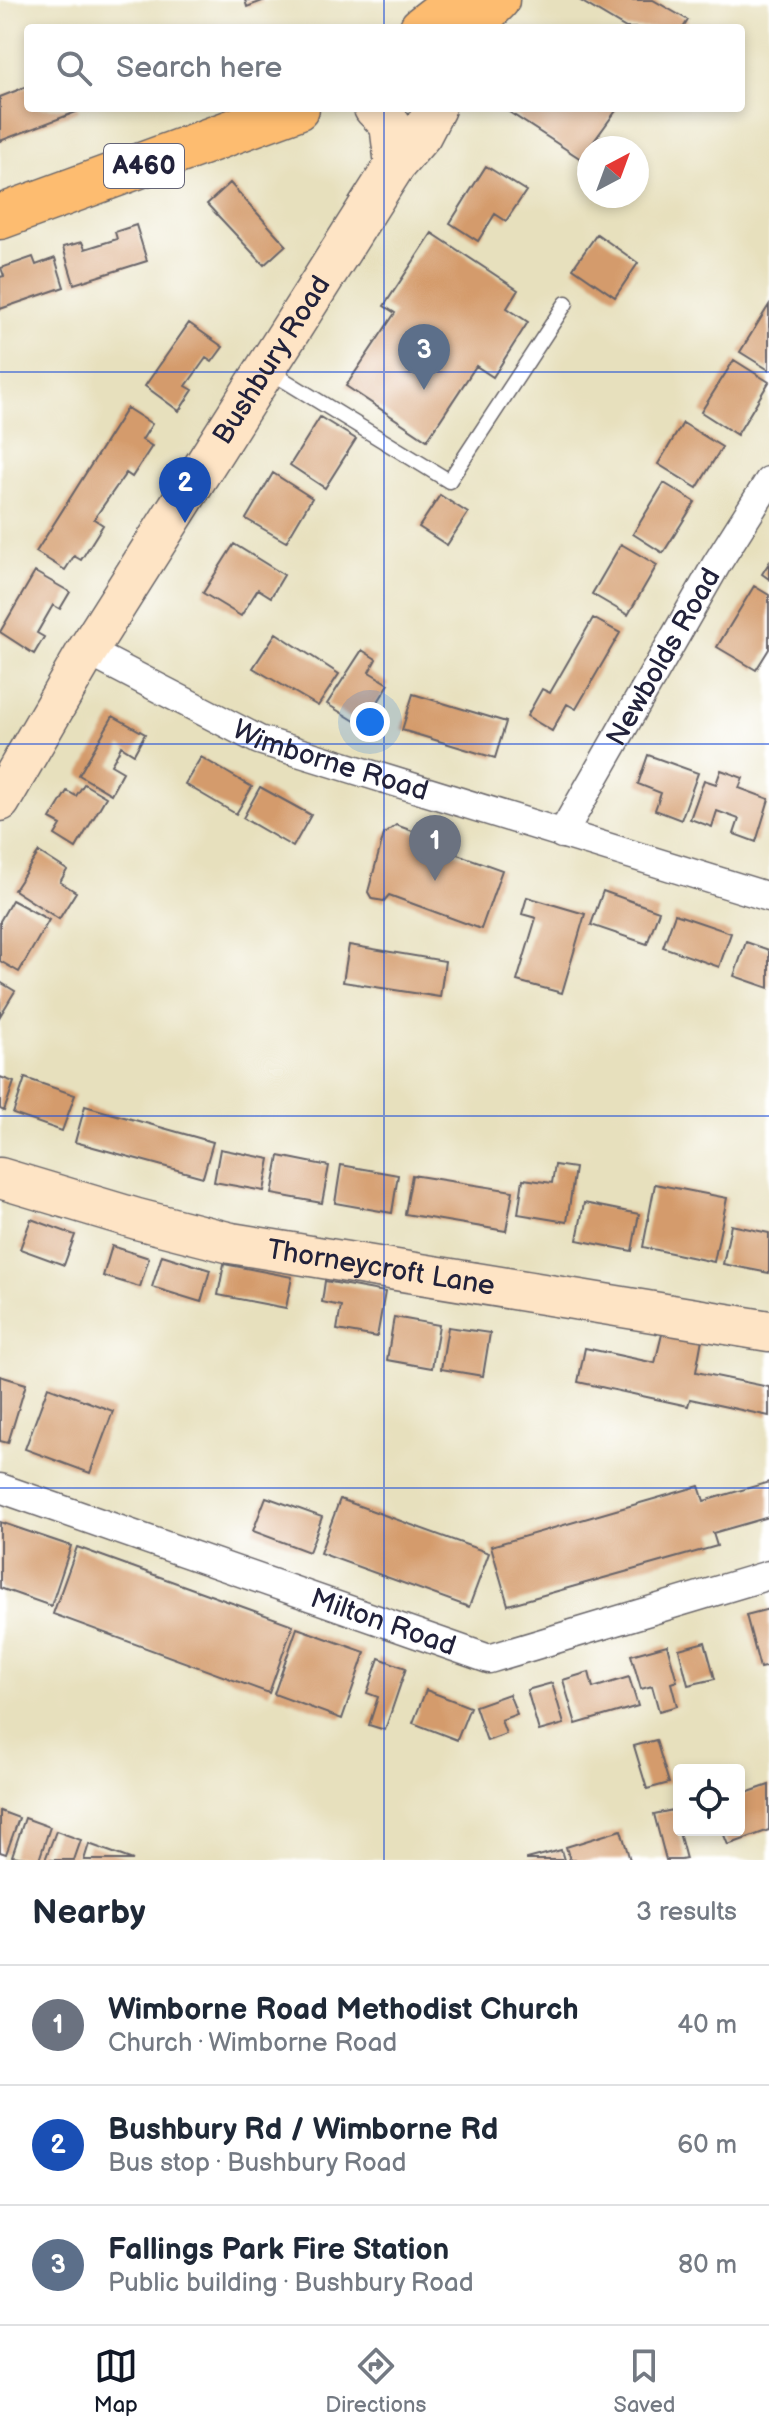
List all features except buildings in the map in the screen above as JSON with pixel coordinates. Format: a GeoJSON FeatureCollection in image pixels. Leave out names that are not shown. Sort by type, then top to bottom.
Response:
{"type":"FeatureCollection","features":[{"type":"Feature","properties":{"kind":"highway"},"geometry":{"type":"LineString","coordinates":[[442,15],[497,0]]}},
{"type":"Feature","properties":{"kind":"highway","name":"A460"},"geometry":{"type":"LineString","coordinates":[[0,217],[294,112]]}},
{"type":"Feature","properties":{"kind":"street"},"geometry":{"type":"LineString","coordinates":[[378,112],[390,124],[395,165]]}},
{"type":"Feature","properties":{"kind":"street","name":"Bushbury Road"},"geometry":{"type":"LineString","coordinates":[[395,165],[408,112]]}},
{"type":"Feature","properties":{"kind":"street","name":"Bushbury Road"},"geometry":{"type":"LineString","coordinates":[[0,801],[87,651],[395,165],[421,135],[433,112]]}},
{"type":"Feature","properties":{"kind":"street","name":"Newbolds Road"},"geometry":{"type":"LineString","coordinates":[[562,834],[716,565],[769,481]]}},
{"type":"Feature","properties":{"kind":"street","name":"Wimborne Road"},"geometry":{"type":"LineString","coordinates":[[87,651],[259,740],[769,897]]}},
{"type":"Feature","properties":{"kind":"street","name":"Thorneycroft Lane"},"geometry":{"type":"LineString","coordinates":[[0,1178],[231,1243],[769,1331]]}},
{"type":"Feature","properties":{"kind":"street","name":"Milton Road"},"geometry":{"type":"LineString","coordinates":[[0,1488],[489,1659],[769,1575]]}},
{"type":"Feature","properties":{"kind":"lane"},"geometry":{"type":"LineString","coordinates":[[266,369],[449,481],[566,303]]}},
{"type":"Feature","properties":{"kind":"place","name":"Fallings Park Fire Station"},"geometry":{"type":"Point","coordinates":[424,390]}},
{"type":"Feature","properties":{"kind":"place","name":"Bushbury Rd / Wimborne Rd"},"geometry":{"type":"Point","coordinates":[185,523]}},
{"type":"Feature","properties":{"kind":"place","name":"Wimborne Road Methodist Church"},"geometry":{"type":"Point","coordinates":[435,881]}}]}
